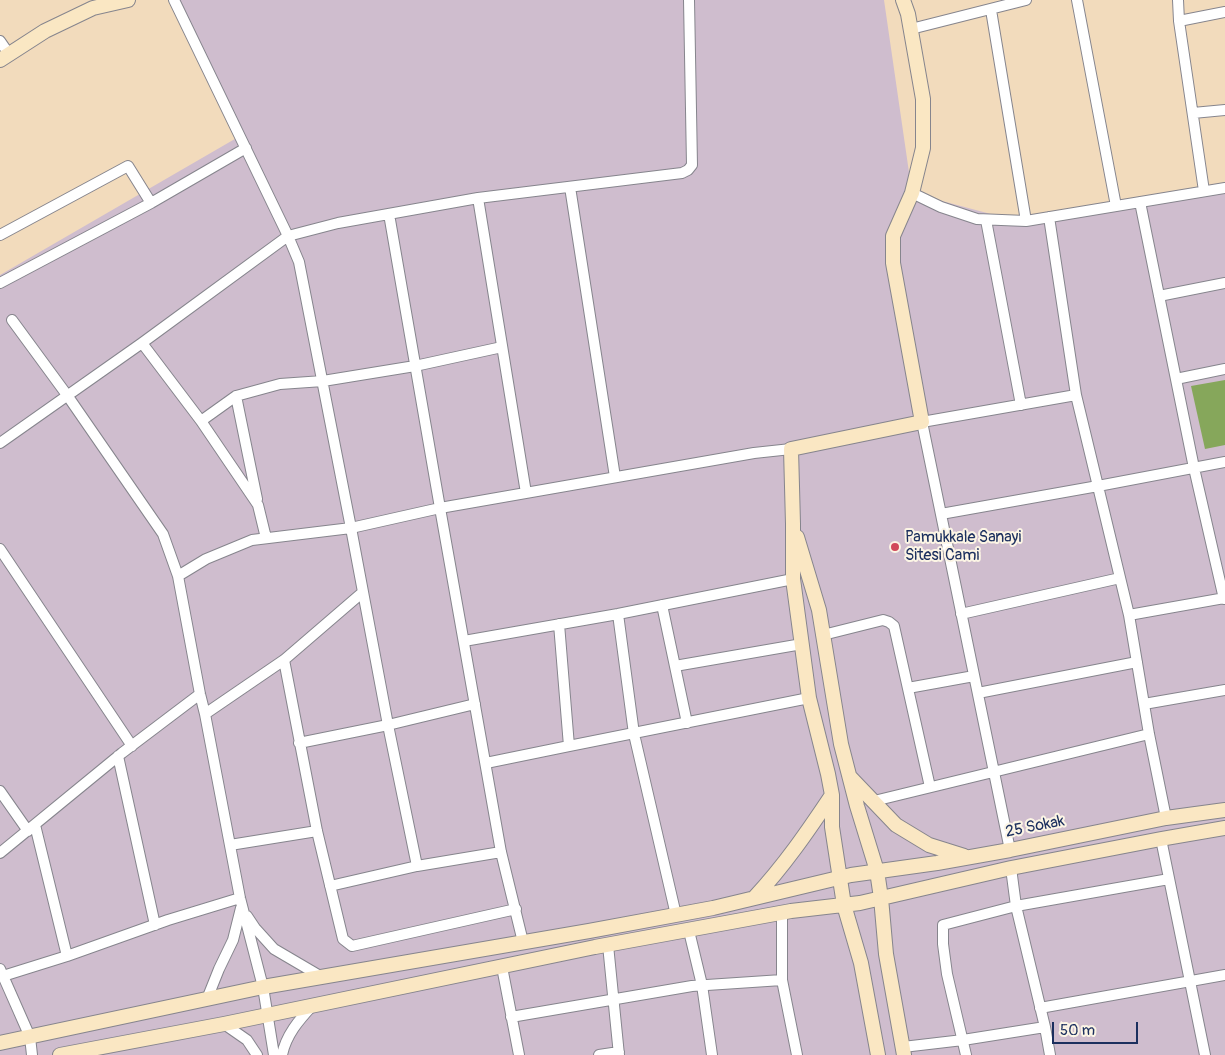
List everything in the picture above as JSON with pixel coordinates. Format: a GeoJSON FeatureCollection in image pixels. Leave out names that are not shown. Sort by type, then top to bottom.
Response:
{"type":"FeatureCollection","features":[{"type":"Feature","properties":{"kind":"main road"},"geometry":{"type":"LineString","coordinates":[[5,57],[46,31],[93,8],[128,0]]}},
{"type":"Feature","properties":{"kind":"main road"},"geometry":{"type":"LineString","coordinates":[[878,1055],[861,963],[844,905],[845,876],[832,827],[832,795],[809,698],[793,579],[791,449],[922,422],[893,263],[893,236],[912,193],[924,148],[924,98],[908,14],[903,0]]}},
{"type":"Feature","properties":{"kind":"main road"},"geometry":{"type":"LineString","coordinates":[[793,524],[819,610],[842,744],[877,871],[886,954],[903,1051]]}},
{"type":"Feature","properties":{"kind":"main road"},"geometry":{"type":"LineString","coordinates":[[850,776],[896,825],[929,846],[968,857]]}},
{"type":"Feature","properties":{"kind":"main road"},"geometry":{"type":"LineString","coordinates":[[754,898],[789,858],[832,795]]}},
{"type":"Feature","properties":{"kind":"main road","name":"25 Sokak"},"geometry":{"type":"LineString","coordinates":[[0,1043],[320,976],[676,915],[845,876],[1010,850],[1166,818],[1225,810]]}},
{"type":"Feature","properties":{"kind":"main road"},"geometry":{"type":"LineString","coordinates":[[60,1055],[224,1024],[608,945],[782,913],[860,903],[1011,868],[1225,828]]}},
{"type":"Feature","properties":{"kind":"street"},"geometry":{"type":"LineString","coordinates":[[174,0],[299,262],[388,726],[417,866]]}},
{"type":"Feature","properties":{"kind":"street"},"geometry":{"type":"LineString","coordinates":[[0,443],[288,236],[338,222],[478,198],[682,173],[688,170],[692,165],[689,0]]}},
{"type":"Feature","properties":{"kind":"street"},"geometry":{"type":"LineString","coordinates":[[911,29],[1026,0]]}},
{"type":"Feature","properties":{"kind":"street"},"geometry":{"type":"LineString","coordinates":[[1077,0],[1116,206]]}},
{"type":"Feature","properties":{"kind":"street"},"geometry":{"type":"LineString","coordinates":[[1178,0],[1179,21],[1204,191]]}},
{"type":"Feature","properties":{"kind":"street"},"geometry":{"type":"LineString","coordinates":[[990,10],[1026,221]]}},
{"type":"Feature","properties":{"kind":"street"},"geometry":{"type":"LineString","coordinates":[[1179,21],[1225,12]]}},
{"type":"Feature","properties":{"kind":"street"},"geometry":{"type":"LineString","coordinates":[[0,41],[5,57]]}},
{"type":"Feature","properties":{"kind":"street"},"geometry":{"type":"LineString","coordinates":[[1192,113],[1225,110]]}},
{"type":"Feature","properties":{"kind":"street"},"geometry":{"type":"LineString","coordinates":[[0,283],[152,203],[246,148]]}},
{"type":"Feature","properties":{"kind":"street"},"geometry":{"type":"LineString","coordinates":[[0,234],[128,166],[152,203]]}},
{"type":"Feature","properties":{"kind":"street"},"geometry":{"type":"LineString","coordinates":[[570,187],[614,477]]}},
{"type":"Feature","properties":{"kind":"street"},"geometry":{"type":"LineString","coordinates":[[912,193],[941,207],[977,219],[1026,221],[1225,188]]}},
{"type":"Feature","properties":{"kind":"street"},"geometry":{"type":"LineString","coordinates":[[478,198],[526,493]]}},
{"type":"Feature","properties":{"kind":"street"},"geometry":{"type":"LineString","coordinates":[[1129,615],[1224,599],[1194,468],[1140,202]]}},
{"type":"Feature","properties":{"kind":"street"},"geometry":{"type":"LineString","coordinates":[[390,214],[501,852],[523,942]]}},
{"type":"Feature","properties":{"kind":"street"},"geometry":{"type":"LineString","coordinates":[[1049,217],[1076,396],[1129,615],[1149,734],[1166,818]]}},
{"type":"Feature","properties":{"kind":"street"},"geometry":{"type":"LineString","coordinates":[[986,220],[1021,405]]}},
{"type":"Feature","properties":{"kind":"street"},"geometry":{"type":"LineString","coordinates":[[1159,296],[1225,283]]}},
{"type":"Feature","properties":{"kind":"street"},"geometry":{"type":"LineString","coordinates":[[12,320],[67,395],[163,534],[178,576],[241,902],[263,987],[274,1055]]}},
{"type":"Feature","properties":{"kind":"street"},"geometry":{"type":"LineString","coordinates":[[142,342],[201,421],[258,505]]}},
{"type":"Feature","properties":{"kind":"street"},"geometry":{"type":"LineString","coordinates":[[201,421],[236,396],[280,384],[323,381],[416,366],[502,347]]}},
{"type":"Feature","properties":{"kind":"street"},"geometry":{"type":"LineString","coordinates":[[1176,379],[1225,370]]}},
{"type":"Feature","properties":{"kind":"street"},"geometry":{"type":"LineString","coordinates":[[236,396],[266,538]]}},
{"type":"Feature","properties":{"kind":"street"},"geometry":{"type":"LineString","coordinates":[[1010,850],[922,422],[1076,396]]}},
{"type":"Feature","properties":{"kind":"street"},"geometry":{"type":"LineString","coordinates":[[178,576],[206,559],[252,540],[351,528],[440,508],[754,453],[791,449]]}},
{"type":"Feature","properties":{"kind":"street"},"geometry":{"type":"LineString","coordinates":[[941,514],[1225,462]]}},
{"type":"Feature","properties":{"kind":"street"},"geometry":{"type":"LineString","coordinates":[[0,549],[132,746]]}},
{"type":"Feature","properties":{"kind":"street"},"geometry":{"type":"LineString","coordinates":[[961,614],[1120,578]]}},
{"type":"Feature","properties":{"kind":"street"},"geometry":{"type":"LineString","coordinates":[[464,641],[618,614],[793,579]]}},
{"type":"Feature","properties":{"kind":"street"},"geometry":{"type":"LineString","coordinates":[[205,714],[284,660],[363,592]]}},
{"type":"Feature","properties":{"kind":"street"},"geometry":{"type":"LineString","coordinates":[[662,605],[687,723]]}},
{"type":"Feature","properties":{"kind":"street"},"geometry":{"type":"LineString","coordinates":[[618,614],[634,734],[676,915]]}},
{"type":"Feature","properties":{"kind":"street"},"geometry":{"type":"LineString","coordinates":[[823,635],[883,620],[894,626],[930,787]]}},
{"type":"Feature","properties":{"kind":"street"},"geometry":{"type":"LineString","coordinates":[[559,624],[569,746]]}},
{"type":"Feature","properties":{"kind":"street"},"geometry":{"type":"LineString","coordinates":[[675,666],[802,644]]}},
{"type":"Feature","properties":{"kind":"street"},"geometry":{"type":"LineString","coordinates":[[284,660],[317,831],[344,939],[352,946],[516,909]]}},
{"type":"Feature","properties":{"kind":"street"},"geometry":{"type":"LineString","coordinates":[[978,693],[1137,662]]}},
{"type":"Feature","properties":{"kind":"street"},"geometry":{"type":"LineString","coordinates":[[908,688],[974,676]]}},
{"type":"Feature","properties":{"kind":"street"},"geometry":{"type":"LineString","coordinates":[[1144,704],[1225,690]]}},
{"type":"Feature","properties":{"kind":"street"},"geometry":{"type":"LineString","coordinates":[[0,853],[118,756],[200,694]]}},
{"type":"Feature","properties":{"kind":"street"},"geometry":{"type":"LineString","coordinates":[[486,763],[809,698]]}},
{"type":"Feature","properties":{"kind":"street"},"geometry":{"type":"LineString","coordinates":[[299,743],[388,726],[475,704]]}},
{"type":"Feature","properties":{"kind":"street"},"geometry":{"type":"LineString","coordinates":[[874,801],[1149,734]]}},
{"type":"Feature","properties":{"kind":"street"},"geometry":{"type":"LineString","coordinates":[[118,756],[155,925]]}},
{"type":"Feature","properties":{"kind":"street"},"geometry":{"type":"LineString","coordinates":[[0,791],[31,828],[67,956]]}},
{"type":"Feature","properties":{"kind":"street"},"geometry":{"type":"LineString","coordinates":[[230,845],[317,831]]}},
{"type":"Feature","properties":{"kind":"street"},"geometry":{"type":"LineString","coordinates":[[1161,839],[1205,1055]]}},
{"type":"Feature","properties":{"kind":"street"},"geometry":{"type":"LineString","coordinates":[[330,886],[417,866],[501,852]]}},
{"type":"Feature","properties":{"kind":"street"},"geometry":{"type":"LineString","coordinates":[[1011,868],[1016,906],[1050,1055]]}},
{"type":"Feature","properties":{"kind":"street"},"geometry":{"type":"LineString","coordinates":[[966,1055],[947,974],[943,944],[943,925],[1016,906],[1169,879]]}},
{"type":"Feature","properties":{"kind":"street"},"geometry":{"type":"LineString","coordinates":[[32,1055],[30,1036],[2,972],[67,956],[168,920],[241,902]]}},
{"type":"Feature","properties":{"kind":"street"},"geometry":{"type":"LineString","coordinates":[[241,902],[255,928],[274,949],[320,976]]}},
{"type":"Feature","properties":{"kind":"street"},"geometry":{"type":"LineString","coordinates":[[207,999],[233,940],[241,902]]}},
{"type":"Feature","properties":{"kind":"street"},"geometry":{"type":"LineString","coordinates":[[782,913],[782,980],[797,1055]]}},
{"type":"Feature","properties":{"kind":"street"},"geometry":{"type":"LineString","coordinates":[[689,930],[702,985],[712,1055]]}},
{"type":"Feature","properties":{"kind":"street"},"geometry":{"type":"LineString","coordinates":[[599,1055],[619,1053],[608,945]]}},
{"type":"Feature","properties":{"kind":"street"},"geometry":{"type":"LineString","coordinates":[[502,966],[519,1055]]}},
{"type":"Feature","properties":{"kind":"street"},"geometry":{"type":"LineString","coordinates":[[1040,1008],[1225,975]]}},
{"type":"Feature","properties":{"kind":"street"},"geometry":{"type":"LineString","coordinates":[[511,1018],[692,986],[782,980]]}},
{"type":"Feature","properties":{"kind":"street"},"geometry":{"type":"LineString","coordinates":[[282,1055],[283,1046],[296,1024],[313,1005]]}},
{"type":"Feature","properties":{"kind":"street"},"geometry":{"type":"LineString","coordinates":[[224,1024],[247,1040],[257,1055]]}},
{"type":"Feature","properties":{"kind":"street"},"geometry":{"type":"LineString","coordinates":[[903,1051],[1044,1027]]}},
{"type":"Feature","properties":{"kind":"shaded area"},"geometry":{"type":"Polygon","coordinates":[[[174,0],[884,0],[912,193],[1017,221],[1225,188],[1225,1055],[0,1055],[0,275],[240,136],[174,0]]]}},
{"type":"Feature","properties":{"kind":"green space"},"geometry":{"type":"Polygon","coordinates":[[[1225,380],[1225,445],[1205,449],[1191,386],[1225,380]]]}},
{"type":"Feature","properties":{"kind":"place","name":"Pamukkale Sanayi Sitesi Cami"},"geometry":{"type":"Point","coordinates":[895,547]}}]}
